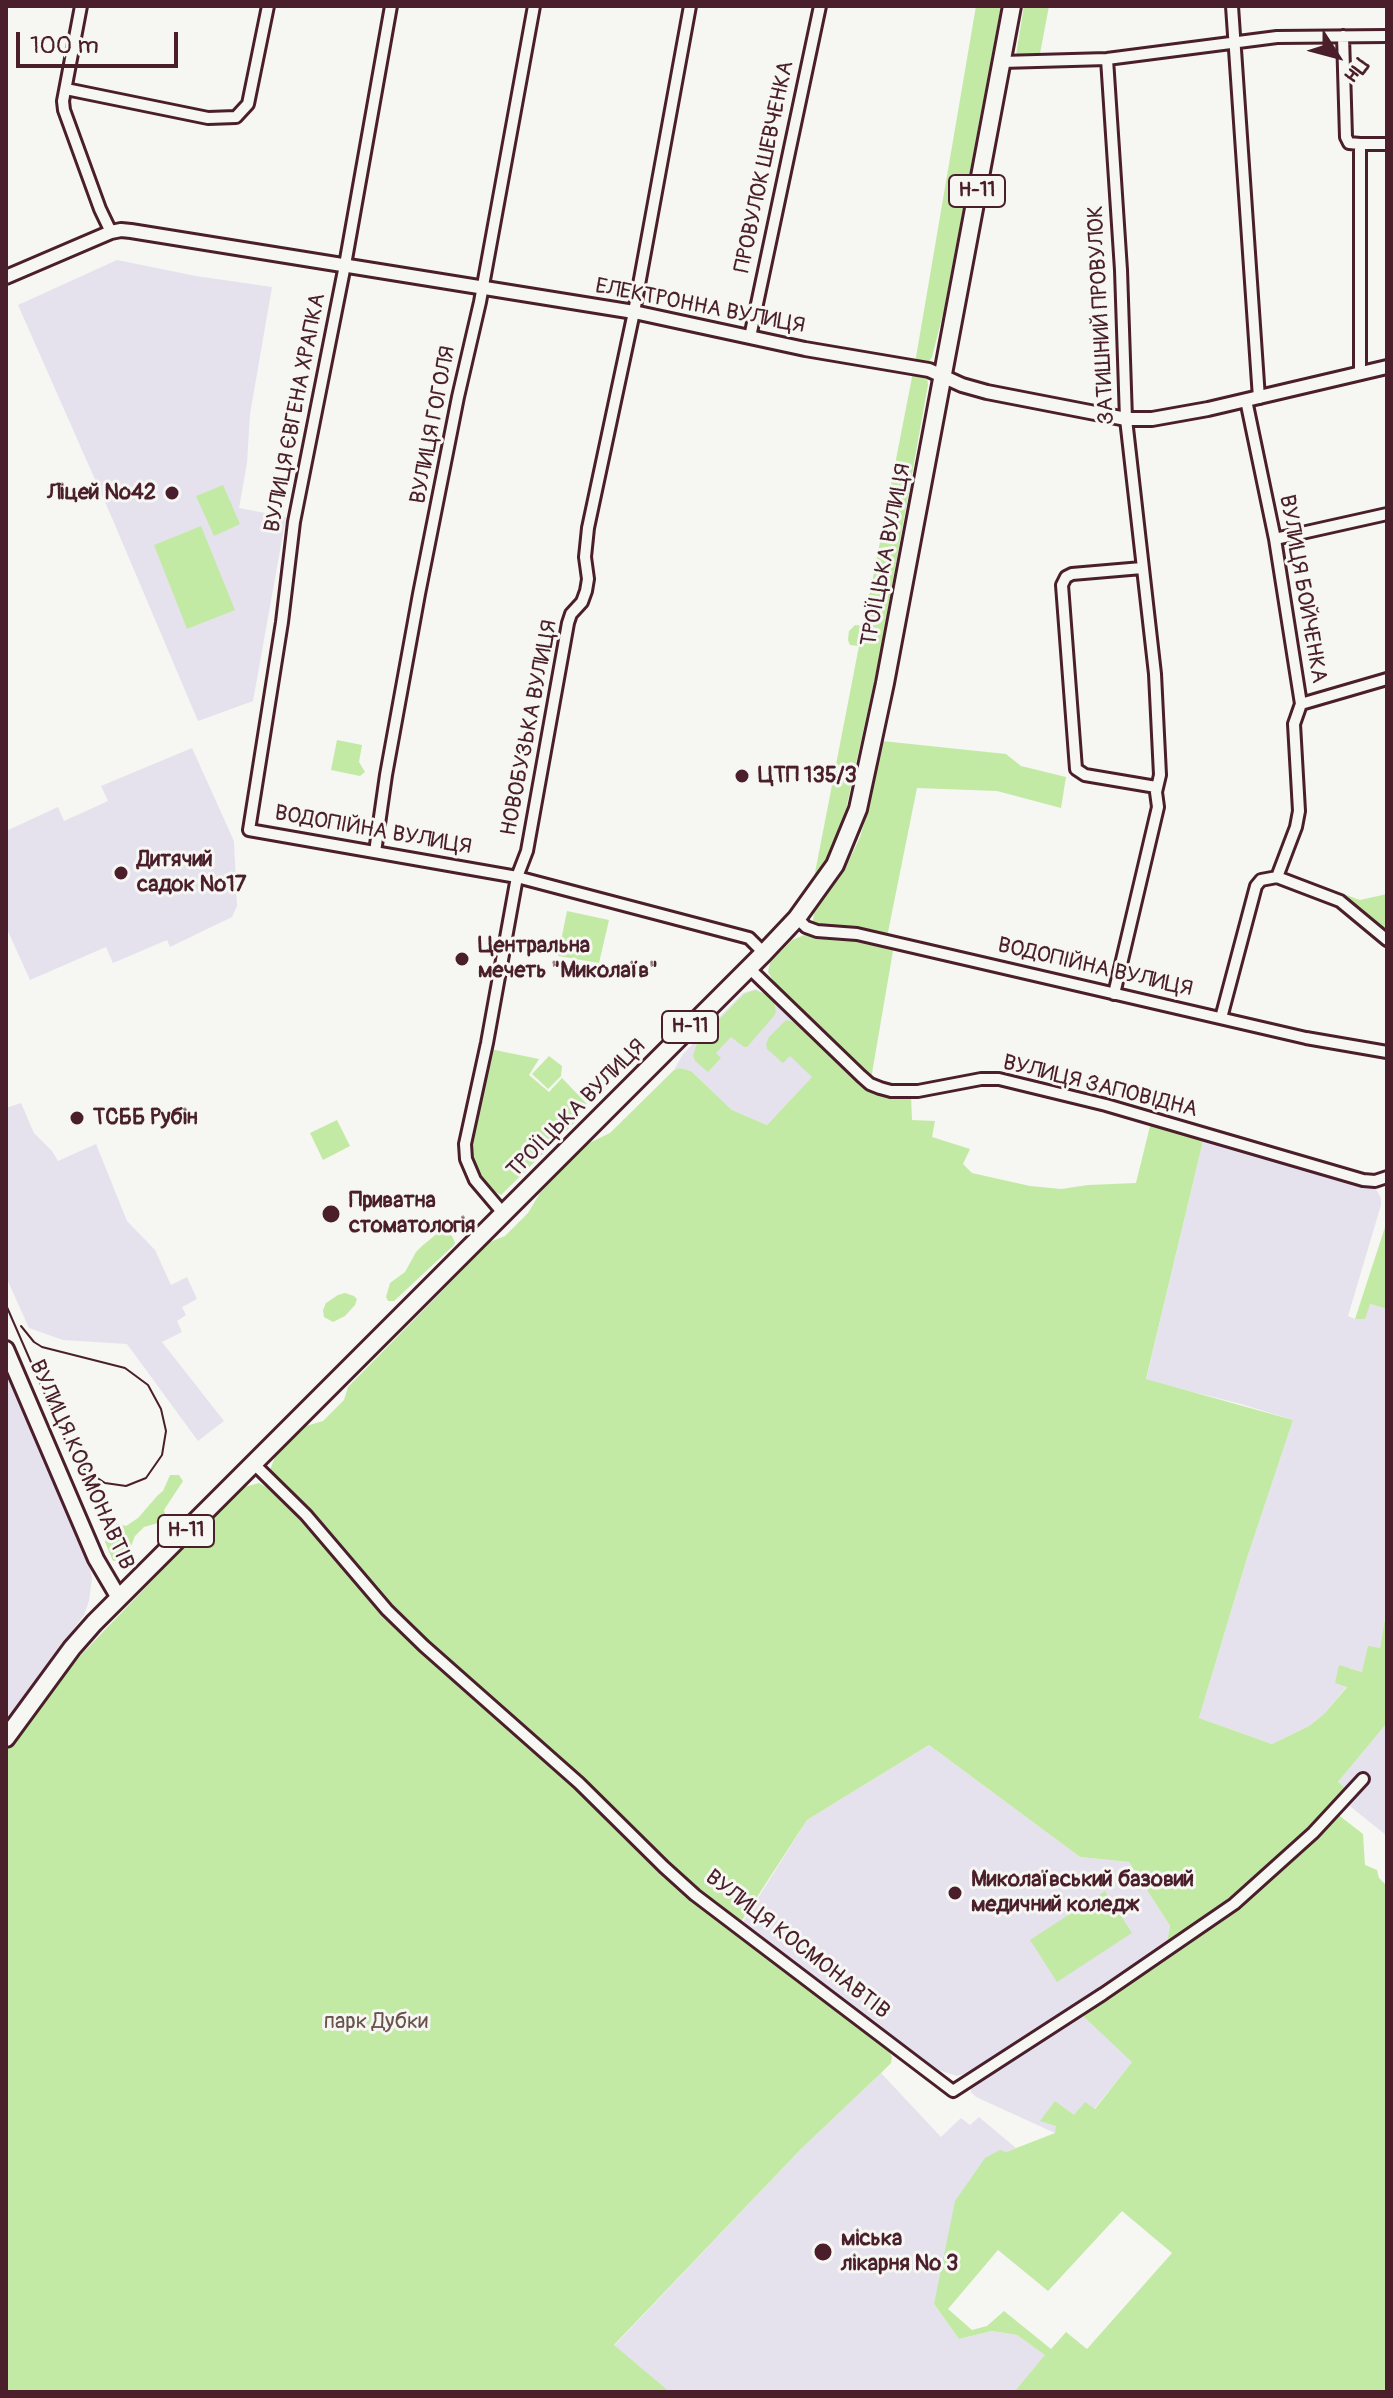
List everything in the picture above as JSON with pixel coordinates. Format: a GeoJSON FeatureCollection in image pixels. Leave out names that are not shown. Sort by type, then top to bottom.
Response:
{"type":"FeatureCollection","features":[{"type":"Feature","properties":{"kind":"main road","name":"ТРОЇЦЬКА ВУЛИЦЯ"},"geometry":{"type":"LineString","coordinates":[[6,1738],[94,1623],[764,953],[797,918],[835,865],[858,809],[885,683],[1012,6]]}},
{"type":"Feature","properties":{"kind":"main road","name":"ВУЛИЦЯ КОСМОНАВТІВ"},"geometry":{"type":"LineString","coordinates":[[6,1349],[96,1559],[119,1598]]}},
{"type":"Feature","properties":{"kind":"street"},"geometry":{"type":"LineString","coordinates":[[81,6],[63,101],[66,120],[111,232]]}},
{"type":"Feature","properties":{"kind":"street"},"geometry":{"type":"LineString","coordinates":[[66,89],[208,118],[236,117],[248,104],[268,6]]}},
{"type":"Feature","properties":{"kind":"street","name":"ВУЛИЦЯ ЄВГЕНА ХРАПКА"},"geometry":{"type":"LineString","coordinates":[[249,830],[282,622],[294,522],[345,265],[391,6]]}},
{"type":"Feature","properties":{"kind":"street","name":"ВУЛИЦЯ ГОГОЛЯ"},"geometry":{"type":"LineString","coordinates":[[375,852],[419,594],[483,287],[534,6]]}},
{"type":"Feature","properties":{"kind":"street","name":"НОВОБУЗЬКА ВУЛИЦЯ"},"geometry":{"type":"LineString","coordinates":[[503,1213],[475,1180],[466,1159],[465,1144],[517,877],[527,851],[568,623],[586,591],[588,528],[634,312],[690,6]]}},
{"type":"Feature","properties":{"kind":"street","name":"ПРОВУЛОК ШЕВЧЕНКА"},"geometry":{"type":"LineString","coordinates":[[750,337],[820,6]]}},
{"type":"Feature","properties":{"kind":"street"},"geometry":{"type":"LineString","coordinates":[[1232,6],[1259,398]]}},
{"type":"Feature","properties":{"kind":"street"},"geometry":{"type":"LineString","coordinates":[[1343,36],[1346,137],[1349,143],[1387,144]]}},
{"type":"Feature","properties":{"kind":"street"},"geometry":{"type":"LineString","coordinates":[[1002,62],[1107,59],[1277,37],[1387,36]]}},
{"type":"Feature","properties":{"kind":"street","name":"ЗАТИШНИЙ ПРОВУЛОК"},"geometry":{"type":"LineString","coordinates":[[1107,59],[1121,270],[1126,419],[1158,718],[1160,775],[1156,787],[1158,807],[1114,994]]}},
{"type":"Feature","properties":{"kind":"street"},"geometry":{"type":"LineString","coordinates":[[1360,144],[1360,374]]}},
{"type":"Feature","properties":{"kind":"street","name":"ЕЛЕКТРОННА ВУЛИЦЯ"},"geometry":{"type":"LineString","coordinates":[[6,277],[111,232],[131,231],[634,312],[805,349],[929,370],[987,392],[1126,419],[1174,416],[1387,367]]}},
{"type":"Feature","properties":{"kind":"street","name":"ВУЛИЦЯ БОЙЧЕНКА"},"geometry":{"type":"LineString","coordinates":[[1246,400],[1275,539],[1301,704],[1294,724],[1299,811],[1277,877]]}},
{"type":"Feature","properties":{"kind":"street"},"geometry":{"type":"LineString","coordinates":[[1275,539],[1387,514]]}},
{"type":"Feature","properties":{"kind":"street"},"geometry":{"type":"LineString","coordinates":[[1142,568],[1088,571],[1072,574],[1063,580],[1074,763],[1080,773],[1156,787]]}},
{"type":"Feature","properties":{"kind":"street"},"geometry":{"type":"LineString","coordinates":[[1301,704],[1387,679]]}},
{"type":"Feature","properties":{"kind":"street","name":"ВОДОПІЙНА ВУЛИЦЯ"},"geometry":{"type":"LineString","coordinates":[[249,830],[517,877],[749,938],[764,953]]}},
{"type":"Feature","properties":{"kind":"street"},"geometry":{"type":"LineString","coordinates":[[1221,1018],[1256,886],[1261,880],[1277,877],[1340,901],[1387,940]]}},
{"type":"Feature","properties":{"kind":"street","name":"ВОДОПІЙНА ВУЛИЦЯ"},"geometry":{"type":"LineString","coordinates":[[797,918],[806,927],[817,931],[857,934],[1306,1038],[1387,1052]]}},
{"type":"Feature","properties":{"kind":"street","name":"ВУЛИЦЯ ЗАПОВІДНА"},"geometry":{"type":"LineString","coordinates":[[749,968],[861,1076],[880,1088],[903,1092],[981,1079],[999,1079],[1106,1105],[1363,1180],[1375,1181],[1387,1177]]}},
{"type":"Feature","properties":{"kind":"street","name":"ВУЛИЦЯ КОСМОНАВТІВ"},"geometry":{"type":"LineString","coordinates":[[253,1463],[306,1515],[387,1610],[579,1783],[695,1895],[953,2091],[1234,1904],[1313,1833],[1363,1779]]}},
{"type":"Feature","properties":{"kind":"shaded area","name":"Ліцей №42"},"geometry":{"type":"Polygon","coordinates":[[[117,260],[272,287],[250,414],[247,463],[239,508],[286,517],[253,701],[198,721],[18,305],[117,260]]]}},
{"type":"Feature","properties":{"kind":"shaded area","name":"Дитячий садок №17"},"geometry":{"type":"Polygon","coordinates":[[[192,748],[234,841],[237,906],[232,917],[170,947],[167,940],[113,963],[106,947],[30,980],[6,927],[6,831],[58,807],[64,821],[108,801],[101,786],[192,748]]]}},
{"type":"Feature","properties":{"kind":"shaded area"},"geometry":{"type":"Polygon","coordinates":[[[756,989],[774,1000],[833,1055],[767,1125],[732,1110],[691,1071],[674,1070],[683,1054],[743,993],[756,989]]]}},
{"type":"Feature","properties":{"kind":"shaded area"},"geometry":{"type":"Polygon","coordinates":[[[21,1103],[34,1133],[58,1161],[96,1144],[127,1221],[155,1250],[171,1285],[187,1277],[197,1299],[182,1307],[186,1315],[177,1321],[182,1332],[162,1342],[224,1421],[198,1441],[127,1344],[63,1340],[29,1328],[6,1277],[6,1108],[21,1103]]]}},
{"type":"Feature","properties":{"kind":"shaded area"},"geometry":{"type":"Polygon","coordinates":[[[1204,1137],[1369,1186],[1376,1189],[1381,1198],[1348,1316],[1355,1319],[1370,1304],[1387,1309],[1387,1606],[1380,1648],[1362,1672],[1350,1668],[1347,1686],[1324,1714],[1309,1726],[1272,1744],[1199,1718],[1293,1420],[1146,1380],[1204,1137]]]}},
{"type":"Feature","properties":{"kind":"shaded area"},"geometry":{"type":"Polygon","coordinates":[[[6,1375],[88,1558],[92,1578],[84,1615],[6,1719],[6,1375]]]}},
{"type":"Feature","properties":{"kind":"shaded area"},"geometry":{"type":"Polygon","coordinates":[[[1387,1723],[1387,1836],[1346,1803],[1338,1782],[1387,1723]]]}},
{"type":"Feature","properties":{"kind":"shaded area","name":"Миколаївський базовий медичний коледж"},"geometry":{"type":"Polygon","coordinates":[[[929,1745],[1080,1857],[1129,1862],[1170,1926],[1166,1947],[970,2072],[957,2076],[935,2069],[741,1925],[807,1820],[929,1745]]]}},
{"type":"Feature","properties":{"kind":"shaded area"},"geometry":{"type":"Polygon","coordinates":[[[1081,2014],[1134,2060],[1094,2109],[1074,2116],[1054,2101],[1055,2133],[971,2092],[971,2085],[1081,2014]]]}},
{"type":"Feature","properties":{"kind":"shaded area","name":"міська лікарня № 3"},"geometry":{"type":"Polygon","coordinates":[[[881,2073],[941,2137],[961,2118],[970,2125],[979,2117],[1016,2148],[1006,2152],[934,2304],[959,2339],[992,2331],[1017,2335],[1046,2355],[1014,2392],[670,2392],[614,2346],[801,2149],[881,2073]]]}},
{"type":"Feature","properties":{"kind":"green space"},"geometry":{"type":"Polygon","coordinates":[[[976,6],[1001,6],[944,310],[932,357],[929,362],[915,363],[976,6]]]}},
{"type":"Feature","properties":{"kind":"green space"},"geometry":{"type":"Polygon","coordinates":[[[1024,6],[1049,6],[1039,59],[1019,58],[1016,55],[1024,6]]]}},
{"type":"Feature","properties":{"kind":"green space"},"geometry":{"type":"Polygon","coordinates":[[[913,372],[927,376],[928,385],[878,664],[846,809],[827,859],[813,883],[859,646],[850,645],[849,631],[855,625],[863,626],[913,372]]]}},
{"type":"Feature","properties":{"kind":"green space"},"geometry":{"type":"Polygon","coordinates":[[[223,485],[240,524],[214,536],[196,496],[223,485]]]}},
{"type":"Feature","properties":{"kind":"green space"},"geometry":{"type":"Polygon","coordinates":[[[201,526],[235,610],[187,629],[154,545],[201,526]]]}},
{"type":"Feature","properties":{"kind":"green space"},"geometry":{"type":"Polygon","coordinates":[[[337,740],[362,745],[359,762],[365,772],[360,776],[331,770],[337,740]]]}},
{"type":"Feature","properties":{"kind":"green space"},"geometry":{"type":"Polygon","coordinates":[[[882,741],[1006,754],[1021,766],[1066,777],[1061,808],[997,791],[917,788],[887,937],[818,927],[813,921],[814,912],[844,871],[860,837],[882,741]]]}},
{"type":"Feature","properties":{"kind":"green space"},"geometry":{"type":"Polygon","coordinates":[[[1321,890],[1360,900],[1387,894],[1387,936],[1321,890]]]}},
{"type":"Feature","properties":{"kind":"green space"},"geometry":{"type":"Polygon","coordinates":[[[567,911],[609,920],[599,963],[558,956],[567,911]]]}},
{"type":"Feature","properties":{"kind":"green space"},"geometry":{"type":"Polygon","coordinates":[[[807,934],[846,936],[894,945],[871,1079],[774,982],[768,972],[770,963],[792,940],[807,934]]]}},
{"type":"Feature","properties":{"kind":"green space"},"geometry":{"type":"Polygon","coordinates":[[[755,990],[774,1001],[774,1016],[747,1047],[731,1037],[716,1053],[721,1058],[708,1072],[695,1061],[693,1055],[698,1041],[744,994],[755,990]]]}},
{"type":"Feature","properties":{"kind":"green space","name":"парк Дубки"},"geometry":{"type":"Polygon","coordinates":[[[786,1020],[798,1023],[858,1079],[911,1095],[912,1120],[935,1121],[932,1137],[970,1149],[963,1164],[972,1173],[1030,1186],[1061,1189],[1136,1183],[1151,1122],[1204,1137],[1146,1379],[1293,1420],[1199,1718],[1272,1744],[1309,1726],[1347,1687],[1335,1683],[1339,1665],[1362,1672],[1368,1646],[1380,1648],[1387,1606],[1387,1723],[1338,1782],[1347,1790],[1311,1830],[1231,1900],[1166,1947],[1170,1926],[1129,1862],[1080,1857],[929,1745],[807,1820],[735,1931],[889,2051],[891,2063],[801,2149],[614,2345],[670,2392],[6,2392],[6,1751],[77,1659],[241,1488],[259,1483],[276,1493],[281,1488],[270,1470],[275,1457],[306,1426],[323,1421],[344,1400],[348,1387],[490,1242],[505,1236],[528,1213],[540,1193],[587,1144],[610,1133],[674,1070],[691,1071],[732,1110],[767,1125],[812,1077],[790,1056],[783,1063],[767,1049],[769,1037],[786,1020]]]}},
{"type":"Feature","properties":{"kind":"green space"},"geometry":{"type":"Polygon","coordinates":[[[490,1049],[539,1059],[529,1075],[549,1092],[562,1078],[587,1104],[573,1124],[501,1195],[488,1188],[478,1176],[470,1158],[469,1143],[490,1049]]]}},
{"type":"Feature","properties":{"kind":"green space"},"geometry":{"type":"Polygon","coordinates":[[[549,1056],[562,1066],[561,1076],[548,1089],[532,1074],[549,1056]]]}},
{"type":"Feature","properties":{"kind":"green space"},"geometry":{"type":"Polygon","coordinates":[[[337,1120],[350,1146],[323,1160],[310,1133],[337,1120]]]}},
{"type":"Feature","properties":{"kind":"green space"},"geometry":{"type":"Polygon","coordinates":[[[1387,1221],[1387,1309],[1370,1304],[1365,1319],[1355,1319],[1387,1221]]]}},
{"type":"Feature","properties":{"kind":"green space"},"geometry":{"type":"Polygon","coordinates":[[[443,1231],[452,1236],[453,1246],[394,1301],[388,1301],[386,1297],[390,1283],[405,1272],[422,1246],[443,1231]]]}},
{"type":"Feature","properties":{"kind":"green space"},"geometry":{"type":"Polygon","coordinates":[[[345,1293],[357,1299],[355,1305],[345,1316],[333,1322],[324,1317],[326,1303],[345,1293]]]}},
{"type":"Feature","properties":{"kind":"green space"},"geometry":{"type":"Polygon","coordinates":[[[170,1475],[179,1475],[183,1481],[164,1510],[165,1521],[144,1527],[135,1536],[128,1554],[123,1559],[113,1561],[105,1542],[107,1530],[116,1523],[126,1526],[138,1518],[163,1491],[170,1475]]]}},
{"type":"Feature","properties":{"kind":"green space"},"geometry":{"type":"Polygon","coordinates":[[[1336,1813],[1363,1834],[1365,1865],[1377,1870],[1379,1878],[1387,1886],[1387,2392],[1014,2392],[1045,2355],[1017,2335],[992,2331],[959,2339],[934,2304],[955,2201],[985,2158],[1000,2150],[1006,2152],[1055,2133],[1056,2126],[1040,2121],[1055,2101],[1074,2115],[1085,2102],[1095,2109],[1132,2062],[1081,2014],[1198,1936],[1274,1877],[1336,1813]],[[1122,2211],[1048,2291],[998,2250],[948,2309],[972,2330],[987,2326],[1004,2311],[1051,2349],[1066,2332],[1087,2349],[1172,2253],[1122,2211]]]}},
{"type":"Feature","properties":{"kind":"green space"},"geometry":{"type":"Polygon","coordinates":[[[1105,1891],[1132,1933],[1057,1982],[1030,1940],[1105,1891]]]}},
{"type":"Feature","properties":{"kind":"tram line"},"geometry":{"type":"LineString","coordinates":[[6,1305],[72,1456],[81,1467],[105,1483],[126,1486],[146,1478],[162,1455],[166,1431],[161,1409],[148,1385],[125,1368],[42,1347],[21,1326]]}},
{"type":"Feature","properties":{"kind":"place","name":"Ліцей №42"},"geometry":{"type":"Point","coordinates":[172,493]}},
{"type":"Feature","properties":{"kind":"place","name":"ЦТП 135/3"},"geometry":{"type":"Point","coordinates":[742,776]}},
{"type":"Feature","properties":{"kind":"place","name":"Дитячий садок №17"},"geometry":{"type":"Point","coordinates":[121,873]}},
{"type":"Feature","properties":{"kind":"place","name":"Центральна мечеть \"Миколаїв\""},"geometry":{"type":"Point","coordinates":[462,959]}},
{"type":"Feature","properties":{"kind":"place","name":"ТСББ Рубін"},"geometry":{"type":"Point","coordinates":[77,1118]}},
{"type":"Feature","properties":{"kind":"place","name":"Приватна стоматологія"},"geometry":{"type":"Point","coordinates":[331,1214]}},
{"type":"Feature","properties":{"kind":"place","name":"Миколаївський базовий медичний коледж"},"geometry":{"type":"Point","coordinates":[955,1893]}},
{"type":"Feature","properties":{"kind":"place","name":"міська лікарня № 3"},"geometry":{"type":"Point","coordinates":[823,2252]}}]}
